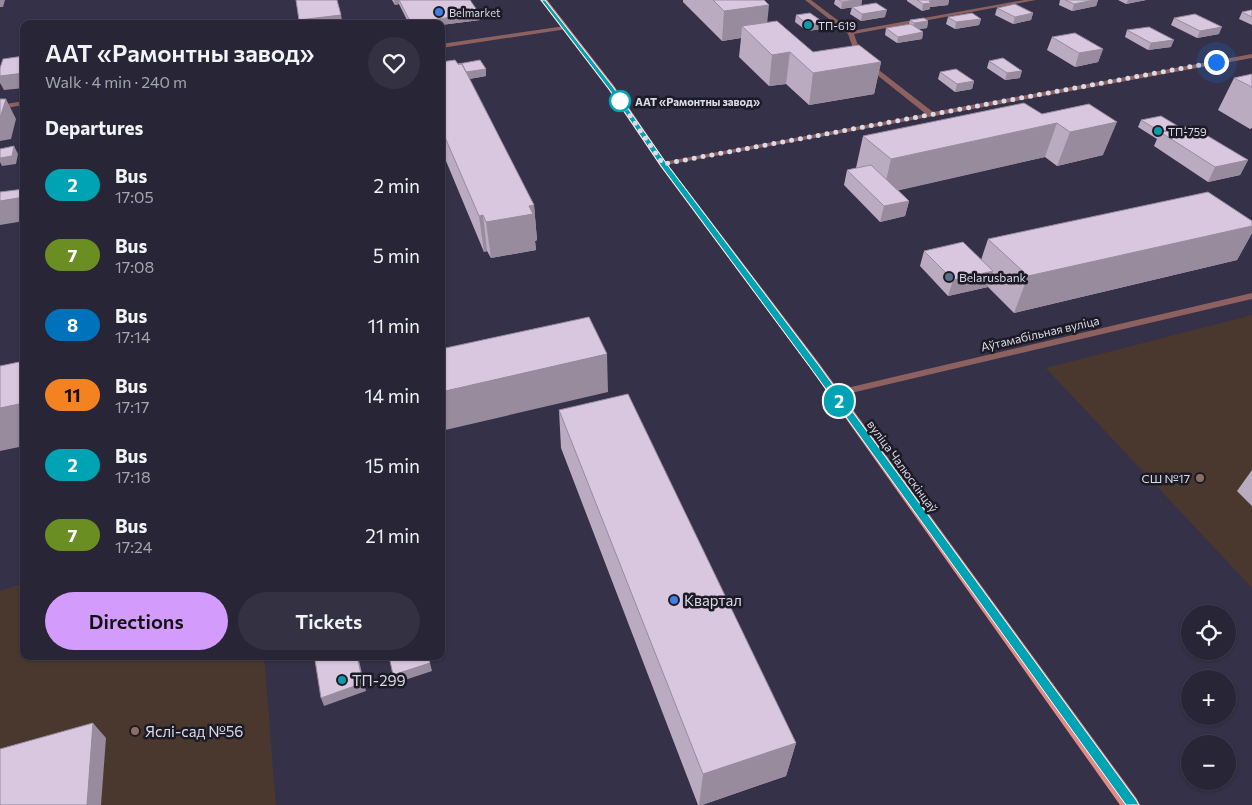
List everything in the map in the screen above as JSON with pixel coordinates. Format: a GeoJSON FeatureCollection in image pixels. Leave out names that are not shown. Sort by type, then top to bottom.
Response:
{"type":"FeatureCollection","features":[{"type":"Feature","properties":{"kind":"main road","name":"вуліца Чалюскінцаў"},"geometry":{"type":"LineString","coordinates":[[543,0],[611,88],[663,164],[834,394],[1132,805]]}},
{"type":"Feature","properties":{"kind":"street"},"geometry":{"type":"LineString","coordinates":[[808,0],[851,33],[859,58],[932,115]]}},
{"type":"Feature","properties":{"kind":"street"},"geometry":{"type":"LineString","coordinates":[[851,33],[1033,0]]}},
{"type":"Feature","properties":{"kind":"street"},"geometry":{"type":"LineString","coordinates":[[445,45],[565,28]]}},
{"type":"Feature","properties":{"kind":"street"},"geometry":{"type":"LineString","coordinates":[[663,164],[1252,56]]}},
{"type":"Feature","properties":{"kind":"street"},"geometry":{"type":"LineString","coordinates":[[0,106],[20,104]]}},
{"type":"Feature","properties":{"kind":"street","name":"Аўтамабільная вуліца"},"geometry":{"type":"LineString","coordinates":[[834,394],[1252,296]]}},
{"type":"Feature","properties":{"kind":"shaded area","name":"СШ №17"},"geometry":{"type":"Polygon","coordinates":[[[1252,315],[1252,588],[1046,368],[1252,315]]]}},
{"type":"Feature","properties":{"kind":"shaded area","name":"Яслі-сад №56"},"geometry":{"type":"Polygon","coordinates":[[[20,584],[20,660],[264,660],[276,805],[0,805],[0,591],[20,584]]]}},
{"type":"Feature","properties":{"kind":"building"},"geometry":{"type":"Polygon","coordinates":[[[296,0],[337,0],[341,15],[299,20],[296,0]]]}},
{"type":"Feature","properties":{"kind":"building","name":"Belmarket"},"geometry":{"type":"Polygon","coordinates":[[[399,0],[470,0],[479,13],[431,20],[409,20],[399,0]]]}},
{"type":"Feature","properties":{"kind":"building"},"geometry":{"type":"Polygon","coordinates":[[[713,0],[764,0],[769,5],[724,11],[713,0]]]}},
{"type":"Feature","properties":{"kind":"building"},"geometry":{"type":"Polygon","coordinates":[[[839,0],[856,0],[842,2],[839,0]]]}},
{"type":"Feature","properties":{"kind":"building"},"geometry":{"type":"Polygon","coordinates":[[[917,0],[936,0],[923,4],[917,0]]]}},
{"type":"Feature","properties":{"kind":"building"},"geometry":{"type":"Polygon","coordinates":[[[1065,0],[1094,0],[1074,4],[1065,0]]]}},
{"type":"Feature","properties":{"kind":"building"},"geometry":{"type":"Polygon","coordinates":[[[876,3],[887,10],[862,14],[852,7],[876,3]]]}},
{"type":"Feature","properties":{"kind":"building"},"geometry":{"type":"Polygon","coordinates":[[[1015,4],[1033,13],[1015,17],[997,8],[1015,4]]]}},
{"type":"Feature","properties":{"kind":"building"},"geometry":{"type":"Polygon","coordinates":[[[1252,10],[1252,17],[1242,12],[1252,10]]]}},
{"type":"Feature","properties":{"kind":"building"},"geometry":{"type":"Polygon","coordinates":[[[810,13],[823,22],[808,25],[796,15],[810,13]]]}},
{"type":"Feature","properties":{"kind":"building"},"geometry":{"type":"Polygon","coordinates":[[[972,13],[981,19],[956,22],[948,17],[972,13]]]}},
{"type":"Feature","properties":{"kind":"building"},"geometry":{"type":"Polygon","coordinates":[[[1195,14],[1222,27],[1200,31],[1174,18],[1195,14]]]}},
{"type":"Feature","properties":{"kind":"building"},"geometry":{"type":"Polygon","coordinates":[[[924,18],[928,21],[914,23],[910,20],[924,18]]]}},
{"type":"Feature","properties":{"kind":"building"},"geometry":{"type":"Polygon","coordinates":[[[777,21],[813,52],[859,45],[881,62],[813,73],[790,52],[772,55],[742,26],[777,21]]]}},
{"type":"Feature","properties":{"kind":"building"},"geometry":{"type":"Polygon","coordinates":[[[911,24],[923,32],[898,37],[886,28],[911,24]]]}},
{"type":"Feature","properties":{"kind":"building"},"geometry":{"type":"Polygon","coordinates":[[[1149,27],[1174,40],[1151,43],[1127,30],[1149,27]]]}},
{"type":"Feature","properties":{"kind":"building"},"geometry":{"type":"Polygon","coordinates":[[[1075,33],[1103,49],[1079,53],[1052,37],[1075,33]]]}},
{"type":"Feature","properties":{"kind":"building"},"geometry":{"type":"Polygon","coordinates":[[[20,57],[20,74],[0,76],[3,59],[20,57]]]}},
{"type":"Feature","properties":{"kind":"building"},"geometry":{"type":"Polygon","coordinates":[[[1003,58],[1022,71],[1007,73],[989,61],[1003,58]]]}},
{"type":"Feature","properties":{"kind":"building"},"geometry":{"type":"Polygon","coordinates":[[[455,60],[458,64],[462,64],[534,205],[529,206],[533,214],[486,222],[483,215],[479,216],[445,137],[445,61],[455,60]]]}},
{"type":"Feature","properties":{"kind":"building"},"geometry":{"type":"Polygon","coordinates":[[[480,60],[486,69],[466,72],[462,64],[458,64],[480,60]]]}},
{"type":"Feature","properties":{"kind":"building"},"geometry":{"type":"Polygon","coordinates":[[[956,69],[974,81],[957,84],[940,72],[956,69]]]}},
{"type":"Feature","properties":{"kind":"building"},"geometry":{"type":"Polygon","coordinates":[[[1252,74],[1252,87],[1234,78],[1252,74]]]}},
{"type":"Feature","properties":{"kind":"building"},"geometry":{"type":"Polygon","coordinates":[[[0,99],[6,99],[0,118],[0,99]]]}},
{"type":"Feature","properties":{"kind":"building"},"geometry":{"type":"Polygon","coordinates":[[[1024,103],[1042,114],[1089,104],[1117,122],[1070,132],[1057,123],[891,159],[863,136],[1024,103]]]}},
{"type":"Feature","properties":{"kind":"building"},"geometry":{"type":"Polygon","coordinates":[[[1161,116],[1181,128],[1161,132],[1141,120],[1161,116]]]}},
{"type":"Feature","properties":{"kind":"building"},"geometry":{"type":"Polygon","coordinates":[[[1191,126],[1248,160],[1215,167],[1160,132],[1191,126]]]}},
{"type":"Feature","properties":{"kind":"building"},"geometry":{"type":"Polygon","coordinates":[[[14,146],[12,156],[0,158],[0,149],[14,146]]]}},
{"type":"Feature","properties":{"kind":"building"},"geometry":{"type":"Polygon","coordinates":[[[871,165],[909,201],[884,206],[847,170],[871,165]]]}},
{"type":"Feature","properties":{"kind":"building"},"geometry":{"type":"Polygon","coordinates":[[[20,190],[20,198],[0,201],[0,192],[20,190]]]}},
{"type":"Feature","properties":{"kind":"building"},"geometry":{"type":"Polygon","coordinates":[[[1208,192],[1252,221],[1252,226],[1028,276],[988,239],[1208,192]]]}},
{"type":"Feature","properties":{"kind":"building"},"geometry":{"type":"Polygon","coordinates":[[[963,242],[993,271],[953,280],[924,251],[963,242]]]}},
{"type":"Feature","properties":{"kind":"building"},"geometry":{"type":"Polygon","coordinates":[[[589,317],[607,354],[445,391],[445,348],[589,317]]]}},
{"type":"Feature","properties":{"kind":"building"},"geometry":{"type":"Polygon","coordinates":[[[20,362],[20,404],[0,408],[0,366],[20,362]]]}},
{"type":"Feature","properties":{"kind":"building"},"geometry":{"type":"Polygon","coordinates":[[[628,394],[796,743],[703,774],[559,410],[628,394]]]}},
{"type":"Feature","properties":{"kind":"building","name":"ТП-299"},"geometry":{"type":"Polygon","coordinates":[[[315,660],[358,660],[363,683],[321,698],[315,660]]]}},
{"type":"Feature","properties":{"kind":"building"},"geometry":{"type":"Polygon","coordinates":[[[390,660],[429,660],[430,663],[393,675],[390,660]]]}},
{"type":"Feature","properties":{"kind":"building"},"geometry":{"type":"Polygon","coordinates":[[[93,723],[87,805],[0,805],[0,749],[93,723]]]}},
{"type":"Feature","properties":{"kind":"bus line","name":"2"},"geometry":{"type":"LineString","coordinates":[[543,0],[611,88],[663,164],[814,365],[1131,805]]}},
{"type":"Feature","properties":{"kind":"place","name":"Belmarket"},"geometry":{"type":"Point","coordinates":[439,12]}},
{"type":"Feature","properties":{"kind":"place","name":"ТП-619"},"geometry":{"type":"Point","coordinates":[808,25]}},
{"type":"Feature","properties":{"kind":"place","name":"ААТ «Рамонтны завод»"},"geometry":{"type":"Point","coordinates":[620,101]}},
{"type":"Feature","properties":{"kind":"place","name":"ТП-759"},"geometry":{"type":"Point","coordinates":[1158,131]}},
{"type":"Feature","properties":{"kind":"place","name":"Belarusbank"},"geometry":{"type":"Point","coordinates":[949,277]}},
{"type":"Feature","properties":{"kind":"place","name":"СШ №17"},"geometry":{"type":"Point","coordinates":[1200,478]}},
{"type":"Feature","properties":{"kind":"place","name":"Квартал"},"geometry":{"type":"Point","coordinates":[674,600]}},
{"type":"Feature","properties":{"kind":"place","name":"ТП-299"},"geometry":{"type":"Point","coordinates":[342,680]}},
{"type":"Feature","properties":{"kind":"place","name":"Яслі-сад №56"},"geometry":{"type":"Point","coordinates":[135,731]}},
{"type":"Feature","properties":{"kind":"route"},"geometry":{"type":"LineString","coordinates":[[620,101],[663,164],[1216,62]]}}]}
